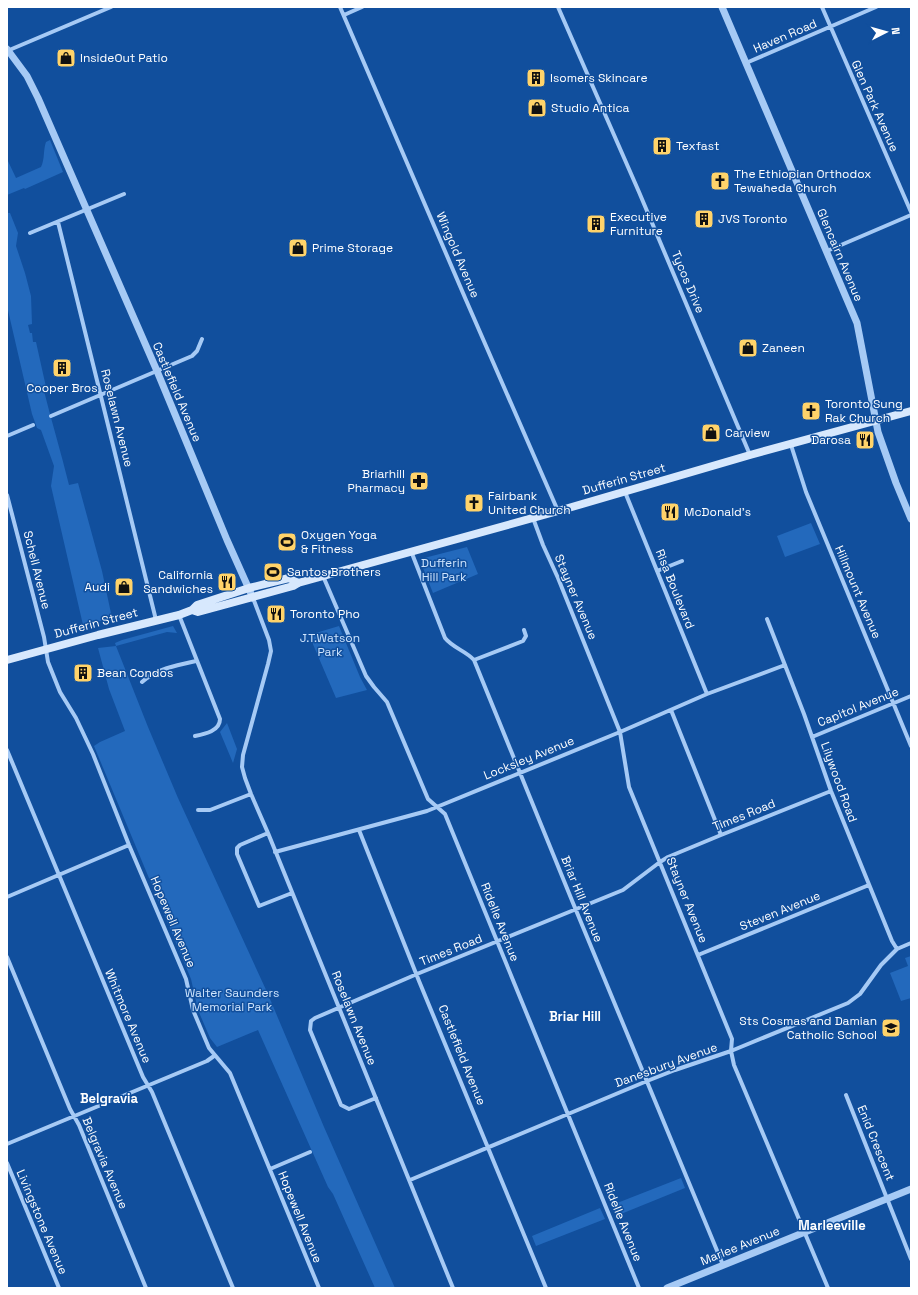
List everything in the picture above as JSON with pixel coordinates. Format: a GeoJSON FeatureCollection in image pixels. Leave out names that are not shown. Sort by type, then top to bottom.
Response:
{"type":"FeatureCollection","features":[{"type":"Feature","properties":{"kind":"main road","name":"Dufferin Street"},"geometry":{"type":"LineString","coordinates":[[192,610],[198,612],[253,598],[322,576],[558,511],[911,410]]}},
{"type":"Feature","properties":{"kind":"main road","name":"Dufferin Street"},"geometry":{"type":"LineString","coordinates":[[7,660],[179,615],[192,610],[197,605],[249,588],[289,578],[298,583]]}},
{"type":"Feature","properties":{"kind":"street"},"geometry":{"type":"LineString","coordinates":[[8,50],[111,7]]}},
{"type":"Feature","properties":{"kind":"street","name":"Wingold Avenue"},"geometry":{"type":"LineString","coordinates":[[340,7],[558,511]]}},
{"type":"Feature","properties":{"kind":"street"},"geometry":{"type":"LineString","coordinates":[[344,15],[362,7]]}},
{"type":"Feature","properties":{"kind":"street","name":"Tycos Drive"},"geometry":{"type":"LineString","coordinates":[[558,7],[639,192],[750,455]]}},
{"type":"Feature","properties":{"kind":"street","name":"Glencairn Avenue"},"geometry":{"type":"LineString","coordinates":[[722,7],[857,323],[874,420],[896,483],[911,520]]}},
{"type":"Feature","properties":{"kind":"street","name":"Glen Park Avenue"},"geometry":{"type":"LineString","coordinates":[[822,7],[911,214]]}},
{"type":"Feature","properties":{"kind":"street","name":"Haven Road"},"geometry":{"type":"LineString","coordinates":[[746,63],[876,7]]}},
{"type":"Feature","properties":{"kind":"street","name":"Castlefield Avenue"},"geometry":{"type":"LineString","coordinates":[[8,50],[27,76],[87,210],[157,371],[268,636],[270,651],[267,670],[243,755]]}},
{"type":"Feature","properties":{"kind":"street"},"geometry":{"type":"LineString","coordinates":[[30,233],[124,194]]}},
{"type":"Feature","properties":{"kind":"street"},"geometry":{"type":"LineString","coordinates":[[827,251],[911,214]]}},
{"type":"Feature","properties":{"kind":"street","name":"Roselawn Avenue"},"geometry":{"type":"LineString","coordinates":[[58,222],[156,620]]}},
{"type":"Feature","properties":{"kind":"street"},"geometry":{"type":"LineString","coordinates":[[51,416],[192,356],[197,351],[202,339]]}},
{"type":"Feature","properties":{"kind":"street"},"geometry":{"type":"LineString","coordinates":[[7,436],[33,425]]}},
{"type":"Feature","properties":{"kind":"street","name":"Hillmount Avenue"},"geometry":{"type":"LineString","coordinates":[[791,445],[806,492],[911,746]]}},
{"type":"Feature","properties":{"kind":"street","name":"Risa Boulevard"},"geometry":{"type":"LineString","coordinates":[[625,492],[707,694]]}},
{"type":"Feature","properties":{"kind":"street","name":"Schell Avenue"},"geometry":{"type":"LineString","coordinates":[[7,495],[13,513],[46,650]]}},
{"type":"Feature","properties":{"kind":"street","name":"Stayner Avenue"},"geometry":{"type":"LineString","coordinates":[[533,518],[620,732],[629,787],[732,1039],[731,1052],[734,1065],[828,1288]]}},
{"type":"Feature","properties":{"kind":"street"},"geometry":{"type":"LineString","coordinates":[[411,551],[445,638],[451,645],[469,655],[474,660],[523,641],[526,636],[524,630]]}},
{"type":"Feature","properties":{"kind":"street"},"geometry":{"type":"LineString","coordinates":[[657,571],[682,561]]}},
{"type":"Feature","properties":{"kind":"street","name":"Ridelle Avenue"},"geometry":{"type":"LineString","coordinates":[[322,576],[366,676],[387,702],[428,800],[445,814],[639,1288]]}},
{"type":"Feature","properties":{"kind":"street"},"geometry":{"type":"LineString","coordinates":[[179,615],[220,719],[220,724],[217,728],[195,736]]}},
{"type":"Feature","properties":{"kind":"street","name":"Lilywood Road"},"geometry":{"type":"LineString","coordinates":[[767,620],[812,737],[830,791],[892,941],[897,949]]}},
{"type":"Feature","properties":{"kind":"street","name":"Hopewell Avenue"},"geometry":{"type":"LineString","coordinates":[[46,650],[48,662],[60,692],[76,718],[90,748],[129,845],[186,978],[193,1010],[198,1024],[210,1050],[230,1073],[319,1288]]}},
{"type":"Feature","properties":{"kind":"street","name":"Briar Hill Avenue"},"geometry":{"type":"LineString","coordinates":[[474,660],[575,910],[722,1265]]}},
{"type":"Feature","properties":{"kind":"street"},"geometry":{"type":"LineString","coordinates":[[142,682],[150,675],[196,661]]}},
{"type":"Feature","properties":{"kind":"street","name":"Locksley Avenue"},"geometry":{"type":"LineString","coordinates":[[275,852],[427,811],[620,732],[707,694],[785,665]]}},
{"type":"Feature","properties":{"kind":"street","name":"Capitol Avenue"},"geometry":{"type":"LineString","coordinates":[[812,737],[911,696]]}},
{"type":"Feature","properties":{"kind":"street"},"geometry":{"type":"LineString","coordinates":[[671,710],[721,834]]}},
{"type":"Feature","properties":{"kind":"street","name":"Whitmore Avenue"},"geometry":{"type":"LineString","coordinates":[[7,750],[140,1069],[152,1092],[233,1288]]}},
{"type":"Feature","properties":{"kind":"street","name":"Roselawn Avenue"},"geometry":{"type":"LineString","coordinates":[[243,755],[242,768],[251,794],[454,1288]]}},
{"type":"Feature","properties":{"kind":"street","name":"Times Road"},"geometry":{"type":"LineString","coordinates":[[376,1098],[349,1108],[341,1105],[310,1030],[312,1021],[319,1016],[417,974],[623,890],[660,862],[721,834],[830,791]]}},
{"type":"Feature","properties":{"kind":"street"},"geometry":{"type":"LineString","coordinates":[[198,810],[210,810],[251,794]]}},
{"type":"Feature","properties":{"kind":"street","name":"Castlefield Avenue"},"geometry":{"type":"LineString","coordinates":[[359,830],[546,1288]]}},
{"type":"Feature","properties":{"kind":"street"},"geometry":{"type":"LineString","coordinates":[[268,833],[240,844],[236,851],[259,906],[292,893]]}},
{"type":"Feature","properties":{"kind":"street"},"geometry":{"type":"LineString","coordinates":[[7,897],[60,876],[129,845]]}},
{"type":"Feature","properties":{"kind":"street","name":"Steven Avenue"},"geometry":{"type":"LineString","coordinates":[[698,955],[869,885]]}},
{"type":"Feature","properties":{"kind":"street","name":"Danesbury Avenue"},"geometry":{"type":"LineString","coordinates":[[410,1180],[647,1081],[675,1070],[731,1052],[848,1003],[860,994],[881,965],[897,949],[911,943]]}},
{"type":"Feature","properties":{"kind":"street","name":"Belgravia Avenue"},"geometry":{"type":"LineString","coordinates":[[7,957],[146,1288]]}},
{"type":"Feature","properties":{"kind":"street"},"geometry":{"type":"LineString","coordinates":[[7,1144],[207,1061],[214,1056]]}},
{"type":"Feature","properties":{"kind":"street","name":"Enid Crescent"},"geometry":{"type":"LineString","coordinates":[[846,1096],[888,1198],[911,1259]]}},
{"type":"Feature","properties":{"kind":"street"},"geometry":{"type":"LineString","coordinates":[[270,1169],[310,1152]]}},
{"type":"Feature","properties":{"kind":"street","name":"Livingstone Avenue"},"geometry":{"type":"LineString","coordinates":[[7,1163],[59,1288]]}},
{"type":"Feature","properties":{"kind":"street","name":"Marlee Avenue"},"geometry":{"type":"LineString","coordinates":[[667,1288],[911,1189]]}},
{"type":"Feature","properties":{"kind":"green space"},"geometry":{"type":"Polygon","coordinates":[[[50,140],[63,172],[25,189],[24,188],[7,195],[7,159],[16,178],[41,167],[46,142],[50,140]]]}},
{"type":"Feature","properties":{"kind":"green space"},"geometry":{"type":"Polygon","coordinates":[[[7,211],[10,213],[18,233],[16,246],[31,296],[32,324],[28,325],[30,333],[32,333],[33,342],[36,342],[46,387],[43,387],[46,399],[69,485],[78,483],[102,571],[112,618],[86,626],[83,625],[51,486],[54,466],[41,430],[37,428],[32,414],[7,306],[7,211]]]}},
{"type":"Feature","properties":{"kind":"green space"},"geometry":{"type":"Polygon","coordinates":[[[811,523],[820,544],[785,557],[777,536],[811,523]]]}},
{"type":"Feature","properties":{"kind":"green space","name":"Dufferin Hill Park"},"geometry":{"type":"Polygon","coordinates":[[[467,547],[478,574],[433,593],[421,563],[423,562],[424,558],[467,547]]]}},
{"type":"Feature","properties":{"kind":"green space"},"geometry":{"type":"Polygon","coordinates":[[[173,626],[177,633],[167,632],[116,646],[115,643],[122,640],[173,626]]]}},
{"type":"Feature","properties":{"kind":"green space","name":"J.T.Watson Park"},"geometry":{"type":"Polygon","coordinates":[[[339,626],[360,677],[367,690],[336,698],[309,635],[339,626]]]}},
{"type":"Feature","properties":{"kind":"green space","name":"Walter Saunders Memorial Park"},"geometry":{"type":"Polygon","coordinates":[[[116,646],[178,798],[267,992],[324,1127],[395,1288],[375,1288],[258,1030],[217,1047],[210,1038],[198,1010],[191,979],[94,746],[125,731],[109,689],[98,648],[116,646]]]}},
{"type":"Feature","properties":{"kind":"green space"},"geometry":{"type":"Polygon","coordinates":[[[227,723],[237,749],[233,763],[220,732],[227,723]]]}},
{"type":"Feature","properties":{"kind":"green space"},"geometry":{"type":"Polygon","coordinates":[[[911,956],[911,998],[901,1001],[890,973],[908,966],[905,958],[911,956]]]}},
{"type":"Feature","properties":{"kind":"green space"},"geometry":{"type":"Polygon","coordinates":[[[681,1178],[685,1188],[616,1216],[612,1205],[681,1178]]]}},
{"type":"Feature","properties":{"kind":"green space"},"geometry":{"type":"Polygon","coordinates":[[[600,1208],[605,1219],[536,1246],[532,1236],[600,1208]]]}},
{"type":"Feature","properties":{"kind":"place","name":"InsideOut Patio"},"geometry":{"type":"Point","coordinates":[66,58]}},
{"type":"Feature","properties":{"kind":"place","name":"Isomers Skincare"},"geometry":{"type":"Point","coordinates":[536,78]}},
{"type":"Feature","properties":{"kind":"place","name":"Studio Antica"},"geometry":{"type":"Point","coordinates":[537,108]}},
{"type":"Feature","properties":{"kind":"place","name":"Texfast"},"geometry":{"type":"Point","coordinates":[662,146]}},
{"type":"Feature","properties":{"kind":"place","name":"The Ethiopian Orthodox Tewaheda Church"},"geometry":{"type":"Point","coordinates":[720,181]}},
{"type":"Feature","properties":{"kind":"place","name":"JVS Toronto"},"geometry":{"type":"Point","coordinates":[704,219]}},
{"type":"Feature","properties":{"kind":"place","name":"Executive Furniture"},"geometry":{"type":"Point","coordinates":[596,224]}},
{"type":"Feature","properties":{"kind":"place","name":"Prime Storage"},"geometry":{"type":"Point","coordinates":[298,248]}},
{"type":"Feature","properties":{"kind":"place","name":"Zaneen"},"geometry":{"type":"Point","coordinates":[748,348]}},
{"type":"Feature","properties":{"kind":"place","name":"Cooper Bros"},"geometry":{"type":"Point","coordinates":[62,368]}},
{"type":"Feature","properties":{"kind":"place","name":"Toronto Sung Rak Church"},"geometry":{"type":"Point","coordinates":[811,411]}},
{"type":"Feature","properties":{"kind":"place","name":"Carview"},"geometry":{"type":"Point","coordinates":[711,433]}},
{"type":"Feature","properties":{"kind":"place","name":"Darosa"},"geometry":{"type":"Point","coordinates":[865,440]}},
{"type":"Feature","properties":{"kind":"place","name":"Briarhill Pharmacy"},"geometry":{"type":"Point","coordinates":[419,481]}},
{"type":"Feature","properties":{"kind":"place","name":"Fairbank United Church"},"geometry":{"type":"Point","coordinates":[474,503]}},
{"type":"Feature","properties":{"kind":"place","name":"McDonald's"},"geometry":{"type":"Point","coordinates":[670,512]}},
{"type":"Feature","properties":{"kind":"place","name":"Oxygen Yoga & Fitness"},"geometry":{"type":"Point","coordinates":[287,542]}},
{"type":"Feature","properties":{"kind":"place","name":"Santos Brothers"},"geometry":{"type":"Point","coordinates":[273,572]}},
{"type":"Feature","properties":{"kind":"place","name":"California Sandwiches"},"geometry":{"type":"Point","coordinates":[227,582]}},
{"type":"Feature","properties":{"kind":"place","name":"Audi"},"geometry":{"type":"Point","coordinates":[124,587]}},
{"type":"Feature","properties":{"kind":"place","name":"Toronto Pho"},"geometry":{"type":"Point","coordinates":[276,614]}},
{"type":"Feature","properties":{"kind":"place","name":"Bean Condos"},"geometry":{"type":"Point","coordinates":[83,673]}},
{"type":"Feature","properties":{"kind":"place","name":"Sts Cosmas and Damian Catholic School"},"geometry":{"type":"Point","coordinates":[891,1028]}},
{"type":"Feature","properties":{"kind":"district","name":"Briar Hill"},"geometry":{"type":"Point","coordinates":[575,1016]}},
{"type":"Feature","properties":{"kind":"district","name":"Belgravia"},"geometry":{"type":"Point","coordinates":[109,1098]}},
{"type":"Feature","properties":{"kind":"district","name":"Marleeville"},"geometry":{"type":"Point","coordinates":[832,1225]}}]}
